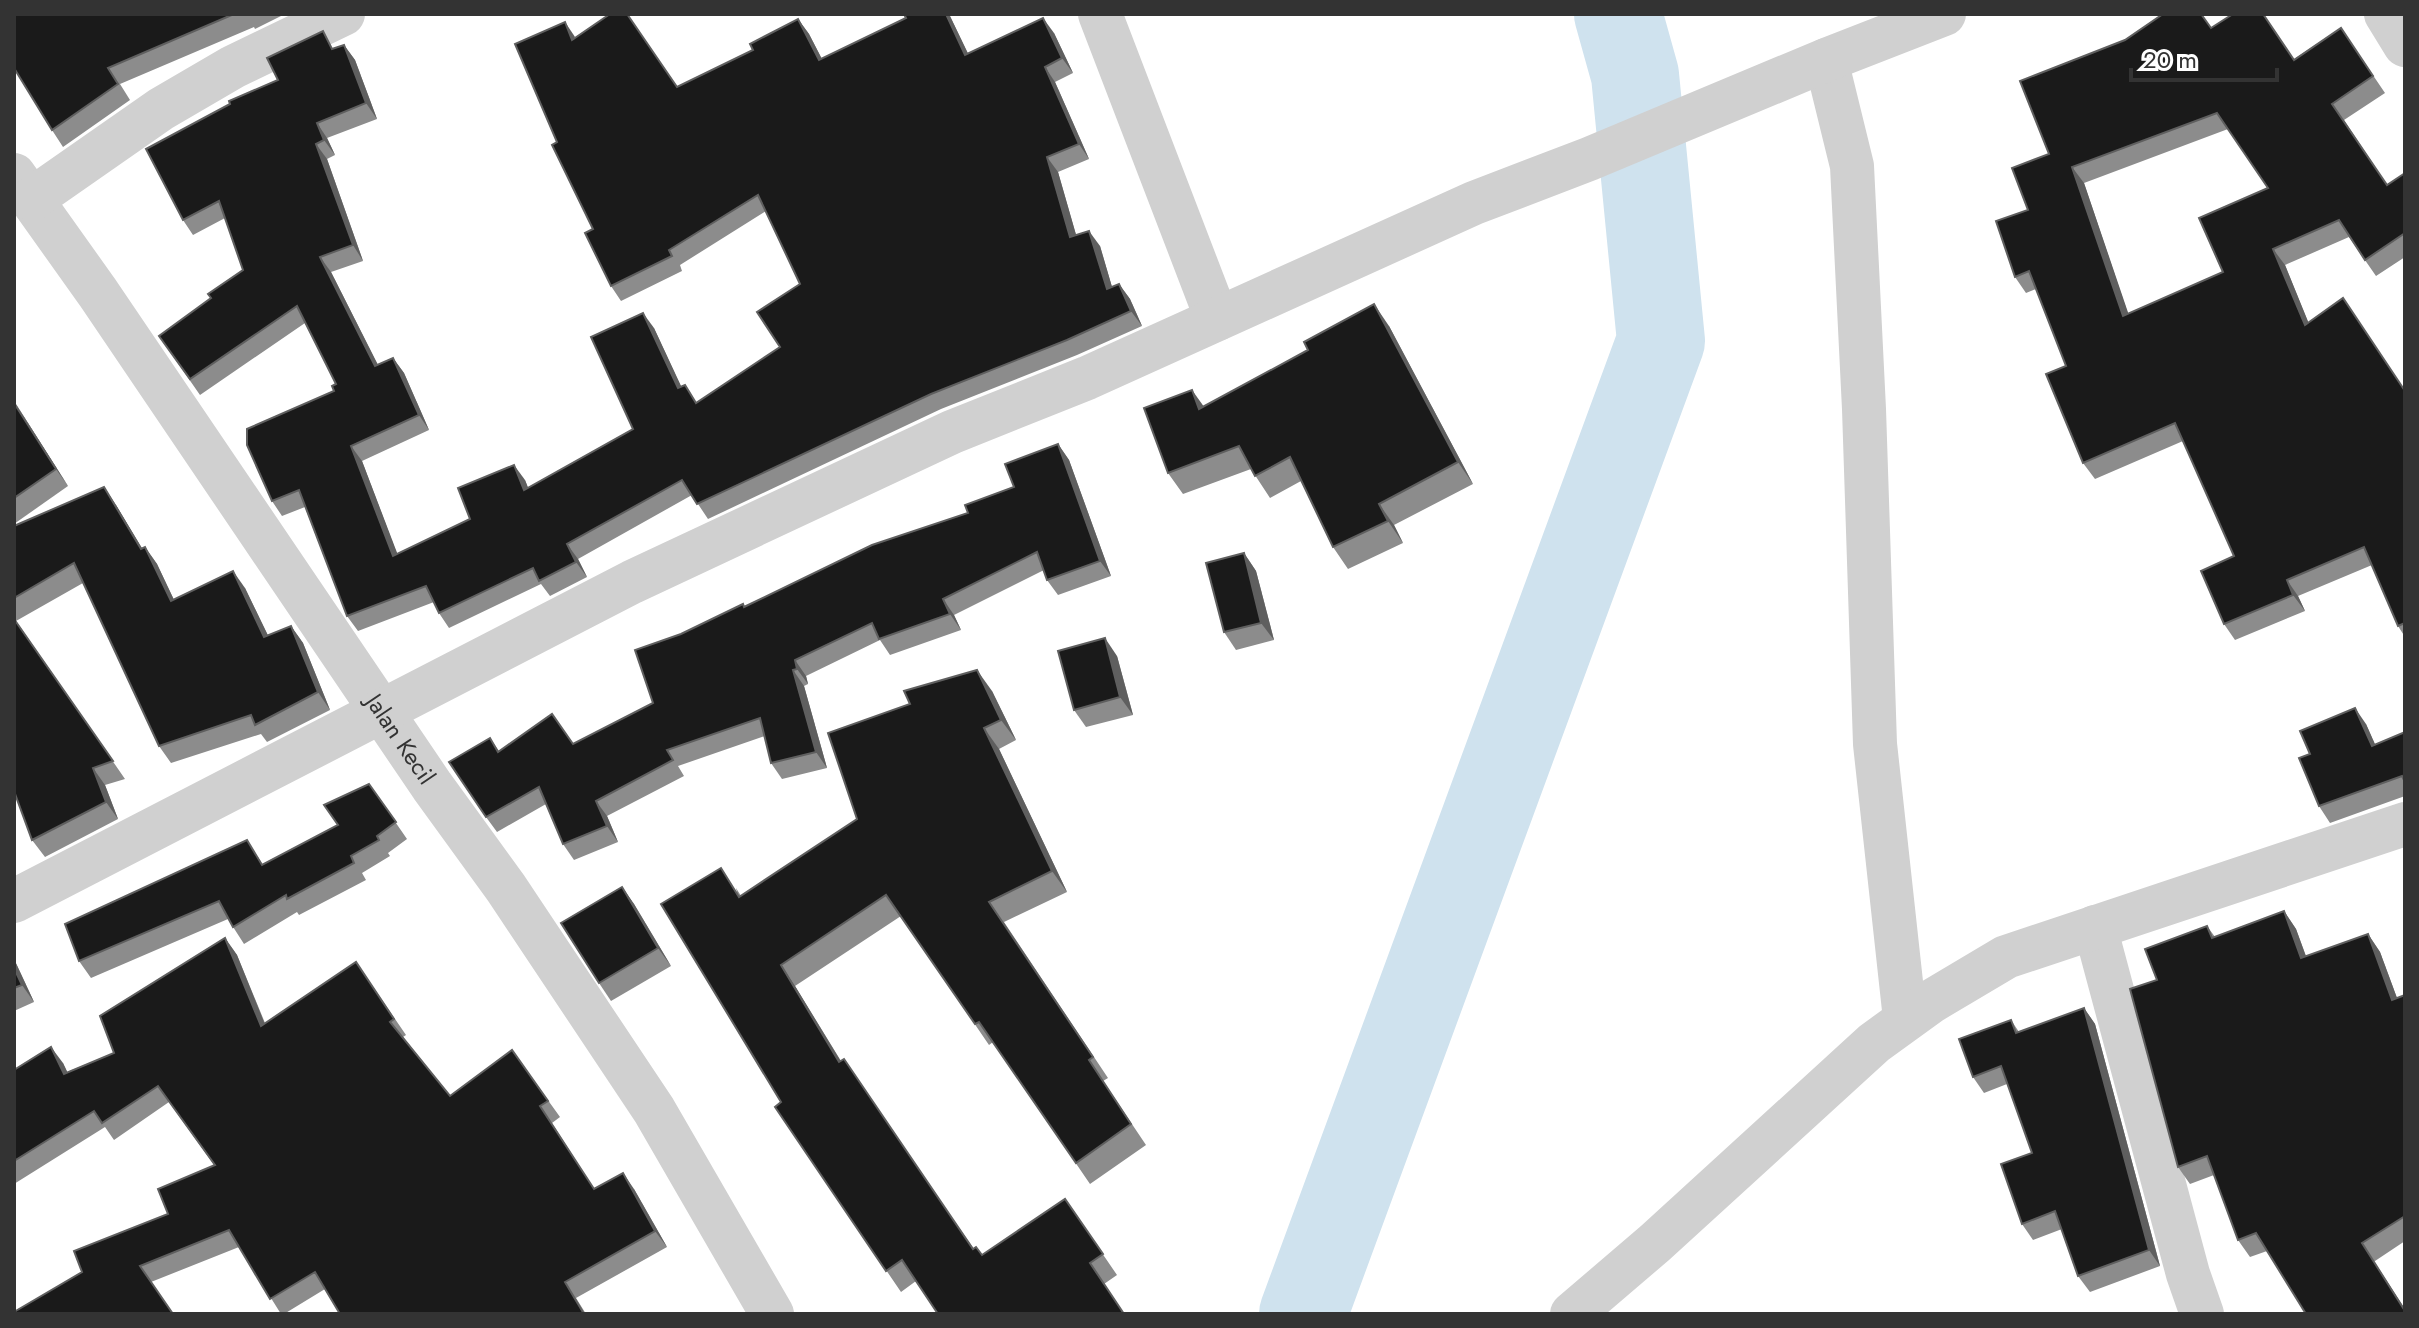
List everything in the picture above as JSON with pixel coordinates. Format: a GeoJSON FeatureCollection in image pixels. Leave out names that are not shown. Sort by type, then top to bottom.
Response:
{"type":"FeatureCollection","features":[{"type":"Feature","properties":{"kind":"street"},"geometry":{"type":"LineString","coordinates":[[23,187],[233,67],[343,14]]}},
{"type":"Feature","properties":{"kind":"street"},"geometry":{"type":"LineString","coordinates":[[1100,14],[1217,319]]}},
{"type":"Feature","properties":{"kind":"street"},"geometry":{"type":"LineString","coordinates":[[14,901],[632,582],[952,432],[1087,378],[1474,203],[1944,14]]}},
{"type":"Feature","properties":{"kind":"street"},"geometry":{"type":"LineString","coordinates":[[2386,14],[2405,45]]}},
{"type":"Feature","properties":{"kind":"street"},"geometry":{"type":"LineString","coordinates":[[1826,60],[1852,166],[1875,744],[1905,1019]]}},
{"type":"Feature","properties":{"kind":"street","name":"Jalan Kecil"},"geometry":{"type":"LineString","coordinates":[[23,187],[432,786],[506,888],[654,1110],[772,1314]]}},
{"type":"Feature","properties":{"kind":"street"},"geometry":{"type":"LineString","coordinates":[[1572,1314],[1655,1243],[1874,1043],[1905,1019],[2006,957],[2405,824]]}},
{"type":"Feature","properties":{"kind":"street"},"geometry":{"type":"LineString","coordinates":[[2095,927],[2188,1274],[2202,1314]]}},
{"type":"Feature","properties":{"kind":"building"},"geometry":{"type":"Polygon","coordinates":[[[14,14],[234,14],[108,68],[118,84],[52,130],[14,68],[14,14]]]}},
{"type":"Feature","properties":{"kind":"building"},"geometry":{"type":"Polygon","coordinates":[[[610,14],[627,14],[677,87],[753,50],[750,44],[798,19],[819,60],[906,18],[904,14],[946,14],[965,55],[1043,18],[1062,58],[1045,67],[1079,144],[1047,157],[1070,237],[1089,231],[1107,289],[1119,284],[1131,311],[931,394],[697,504],[682,480],[567,544],[576,562],[539,581],[533,568],[439,613],[426,586],[347,616],[299,490],[272,501],[247,445],[247,429],[334,391],[332,386],[336,384],[297,306],[190,379],[159,336],[211,298],[208,294],[243,270],[219,201],[183,220],[146,149],[230,104],[229,101],[278,80],[267,58],[323,31],[332,49],[344,45],[366,103],[317,123],[324,140],[316,144],[353,245],[320,257],[375,366],[393,358],[419,415],[351,446],[393,556],[470,519],[458,488],[514,465],[524,490],[633,429],[591,337],[643,313],[678,388],[685,385],[696,403],[780,347],[757,312],[800,284],[758,195],[669,250],[672,256],[611,286],[585,233],[593,229],[552,145],[557,142],[515,44],[565,22],[572,40],[610,14]]]}},
{"type":"Feature","properties":{"kind":"building"},"geometry":{"type":"Polygon","coordinates":[[[2163,14],[2201,14],[2211,28],[2233,14],[2263,14],[2294,60],[2341,28],[2373,76],[2332,104],[2387,185],[2405,173],[2405,233],[2365,260],[2339,220],[2273,249],[2305,325],[2343,298],[2405,391],[2405,623],[2398,626],[2364,547],[2287,580],[2293,595],[2224,624],[2201,571],[2234,556],[2175,423],[2083,463],[2046,374],[2066,366],[2029,271],[2015,277],[1996,221],[2028,210],[2012,168],[2049,154],[2020,81],[2125,40],[2163,14]],[[2217,113],[2072,167],[2123,316],[2223,272],[2199,218],[2268,188],[2217,113]]]}},
{"type":"Feature","properties":{"kind":"building"},"geometry":{"type":"Polygon","coordinates":[[[1374,304],[1458,462],[1379,504],[1388,521],[1333,547],[1290,457],[1255,476],[1239,446],[1168,473],[1144,408],[1192,390],[1199,409],[1308,350],[1304,342],[1374,304]]]}},
{"type":"Feature","properties":{"kind":"building"},"geometry":{"type":"Polygon","coordinates":[[[14,403],[56,469],[14,498],[14,403]]]}},
{"type":"Feature","properties":{"kind":"building"},"geometry":{"type":"Polygon","coordinates":[[[1058,444],[1100,561],[1047,580],[1037,552],[943,599],[950,614],[879,639],[872,623],[795,660],[797,669],[793,670],[816,752],[771,763],[760,718],[667,750],[673,760],[596,801],[607,826],[563,844],[539,787],[486,817],[449,762],[490,738],[498,752],[552,714],[573,744],[653,703],[635,650],[681,634],[743,604],[744,607],[872,545],[968,513],[965,505],[1014,487],[1005,464],[1058,444]]]}},
{"type":"Feature","properties":{"kind":"building"},"geometry":{"type":"Polygon","coordinates":[[[104,487],[141,549],[145,547],[171,601],[233,571],[264,637],[291,626],[318,692],[255,725],[251,715],[159,746],[74,563],[14,598],[14,526],[104,487]]]}},
{"type":"Feature","properties":{"kind":"building"},"geometry":{"type":"Polygon","coordinates":[[[1244,553],[1261,623],[1224,632],[1206,563],[1244,553]]]}},
{"type":"Feature","properties":{"kind":"building"},"geometry":{"type":"Polygon","coordinates":[[[14,619],[113,761],[93,768],[106,802],[32,840],[14,791],[14,619]]]}},
{"type":"Feature","properties":{"kind":"building"},"geometry":{"type":"Polygon","coordinates":[[[1105,638],[1120,697],[1074,710],[1058,651],[1105,638]]]}},
{"type":"Feature","properties":{"kind":"building"},"geometry":{"type":"Polygon","coordinates":[[[977,670],[1001,720],[984,728],[1052,871],[989,902],[1093,1057],[1089,1060],[1131,1124],[1076,1163],[979,1022],[975,1024],[886,895],[781,965],[839,1062],[844,1059],[973,1249],[976,1247],[982,1255],[1065,1199],[1103,1254],[1090,1263],[1124,1314],[938,1314],[902,1260],[886,1271],[775,1107],[781,1102],[661,904],[721,868],[739,897],[857,819],[828,733],[910,704],[904,691],[977,670]]]}},
{"type":"Feature","properties":{"kind":"building"},"geometry":{"type":"Polygon","coordinates":[[[2355,708],[2372,746],[2405,732],[2405,782],[2402,776],[2319,806],[2299,758],[2310,754],[2300,731],[2355,708]]]}},
{"type":"Feature","properties":{"kind":"building"},"geometry":{"type":"Polygon","coordinates":[[[369,784],[396,822],[377,836],[379,840],[351,856],[354,863],[287,899],[286,895],[233,927],[219,901],[79,961],[65,924],[247,840],[262,865],[338,825],[324,805],[369,784]]]}},
{"type":"Feature","properties":{"kind":"building"},"geometry":{"type":"Polygon","coordinates":[[[622,887],[658,948],[599,983],[561,923],[622,887]]]}},
{"type":"Feature","properties":{"kind":"building"},"geometry":{"type":"Polygon","coordinates":[[[2284,911],[2301,958],[2368,934],[2392,1000],[2405,995],[2405,1216],[2362,1243],[2405,1314],[2306,1314],[2256,1233],[2238,1240],[2207,1156],[2178,1167],[2130,989],[2157,980],[2145,949],[2207,926],[2212,938],[2284,911]]]}},
{"type":"Feature","properties":{"kind":"building"},"geometry":{"type":"Polygon","coordinates":[[[225,938],[261,1026],[356,962],[394,1019],[390,1022],[450,1096],[512,1050],[548,1101],[540,1106],[594,1189],[623,1173],[655,1231],[565,1282],[584,1314],[340,1314],[315,1272],[270,1299],[229,1230],[140,1266],[173,1314],[14,1314],[82,1272],[74,1251],[168,1214],[158,1189],[215,1165],[158,1086],[102,1123],[94,1111],[14,1161],[14,1070],[51,1047],[64,1074],[114,1053],[100,1016],[225,938]]]}},
{"type":"Feature","properties":{"kind":"building"},"geometry":{"type":"Polygon","coordinates":[[[14,968],[22,985],[14,988],[14,968]]]}},
{"type":"Feature","properties":{"kind":"building"},"geometry":{"type":"Polygon","coordinates":[[[2084,1008],[2149,1250],[2078,1276],[2055,1211],[2022,1224],[2001,1164],[2032,1153],[2001,1066],[1973,1077],[1959,1039],[2011,1020],[2016,1033],[2084,1008]]]}},
{"type":"Feature","properties":{"kind":"waterway"},"geometry":{"type":"LineString","coordinates":[[1303,1314],[1661,341],[1635,75],[1618,14]]}}]}
